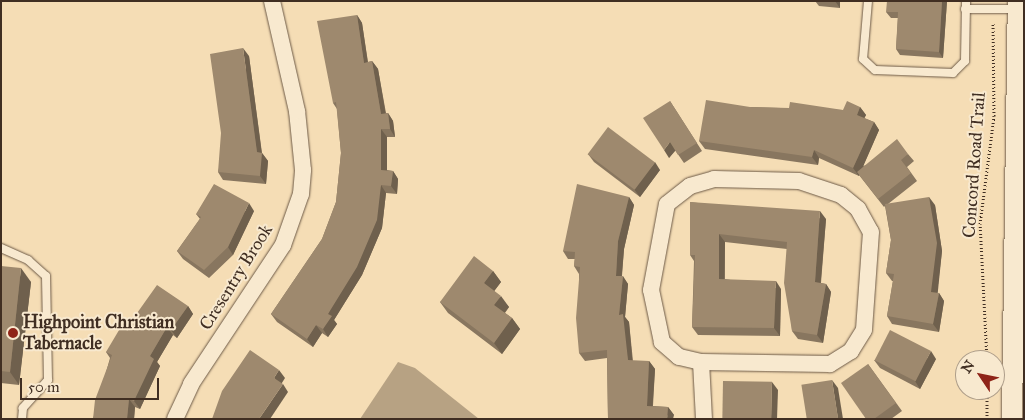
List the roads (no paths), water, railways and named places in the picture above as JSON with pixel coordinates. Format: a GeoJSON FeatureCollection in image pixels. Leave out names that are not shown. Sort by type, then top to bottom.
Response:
{"type":"FeatureCollection","features":[{"type":"Feature","properties":{"kind":"street","name":"Cresentry Brook"},"geometry":{"type":"LineString","coordinates":[[175,419],[191,384],[283,245],[301,194],[304,170],[297,111],[272,1]]}},
{"type":"Feature","properties":{"kind":"street"},"geometry":{"type":"LineString","coordinates":[[1012,419],[1019,341],[1020,286],[1018,5]]}},
{"type":"Feature","properties":{"kind":"street"},"geometry":{"type":"LineString","coordinates":[[714,179],[799,181],[841,195],[858,209],[870,232],[864,330],[851,351],[830,364],[701,362],[679,357],[662,342],[654,320],[651,290],[661,222],[676,194],[714,179]]}},
{"type":"Feature","properties":{"kind":"street"},"geometry":{"type":"LineString","coordinates":[[701,362],[704,419]]}},
{"type":"Feature","properties":{"kind":"lane"},"geometry":{"type":"LineString","coordinates":[[868,1],[863,59],[875,70],[953,73],[965,61],[965,5],[992,9],[1018,5]]}},
{"type":"Feature","properties":{"kind":"lane"},"geometry":{"type":"LineString","coordinates":[[1,248],[28,260],[46,276],[48,380],[23,408],[22,419]]}},
{"type":"Feature","properties":{"kind":"place","name":"Highpoint Christian Tabernacle"},"geometry":{"type":"Point","coordinates":[13,333]}}]}
